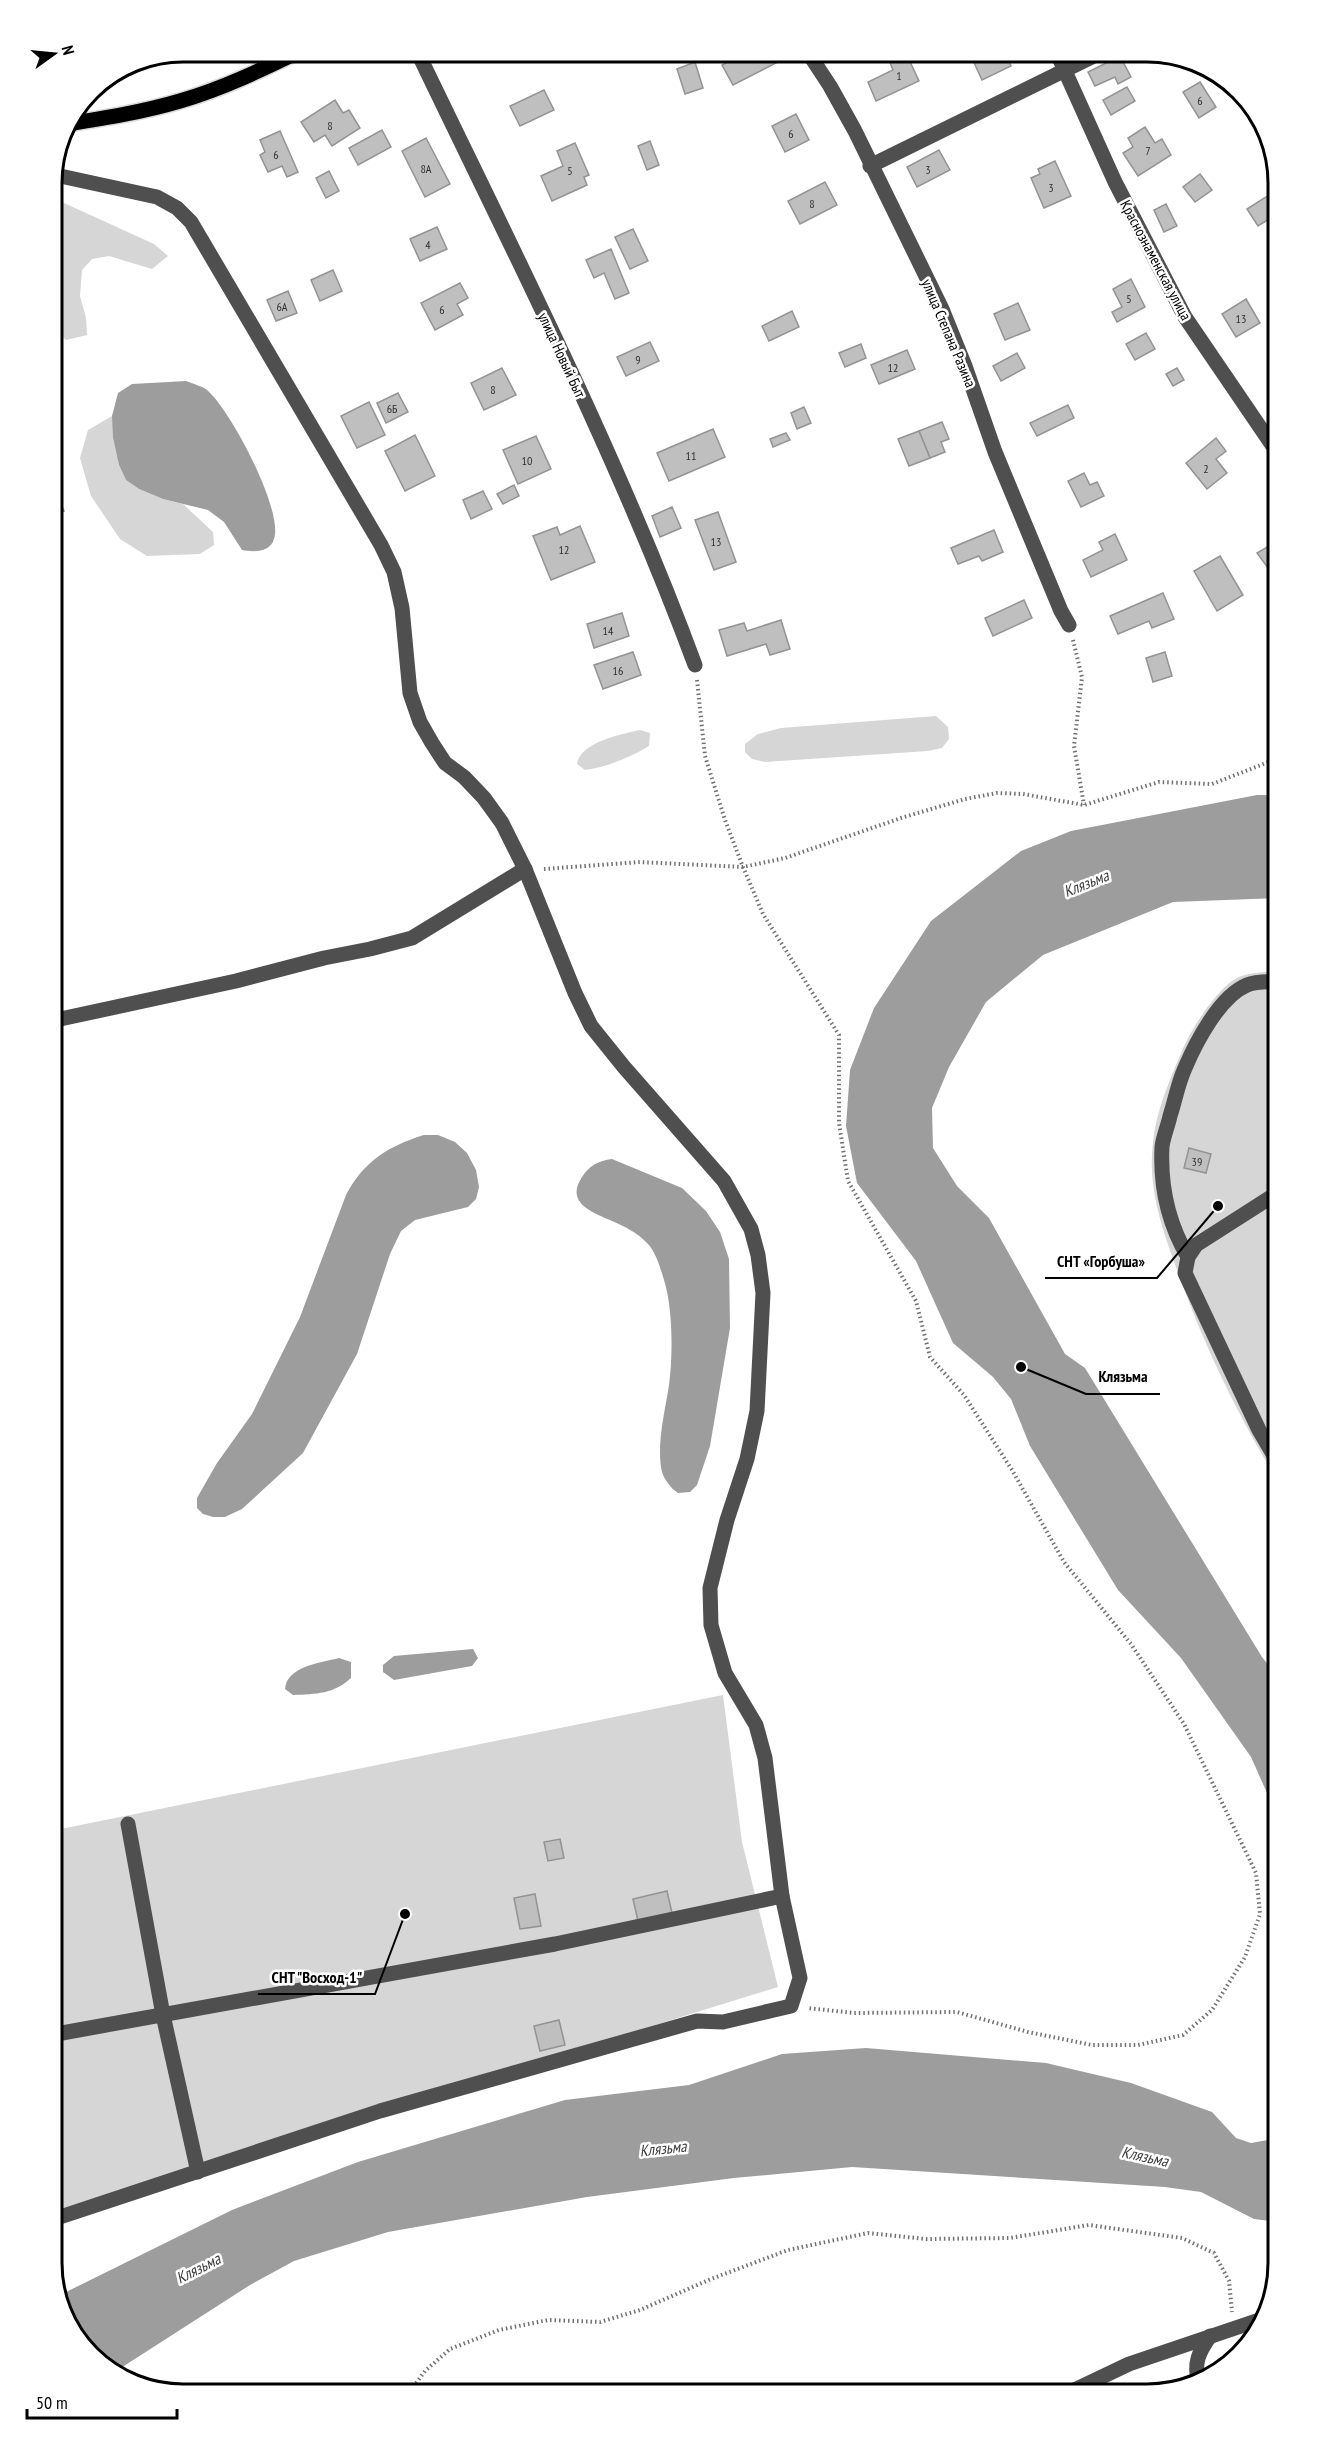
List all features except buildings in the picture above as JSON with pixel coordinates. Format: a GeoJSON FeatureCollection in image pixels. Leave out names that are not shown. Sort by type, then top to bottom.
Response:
{"type":"FeatureCollection","features":[{"type":"Feature","properties":{"kind":"main road"},"geometry":{"type":"LineString","coordinates":[[78,122],[122,115],[180,101],[223,86],[276,62]]}},
{"type":"Feature","properties":{"kind":"street","name":"улица Новый Быт"},"geometry":{"type":"LineString","coordinates":[[422,62],[545,317],[659,568],[695,665]]}},
{"type":"Feature","properties":{"kind":"street","name":"улица Степана Разина"},"geometry":{"type":"LineString","coordinates":[[815,62],[831,86],[942,309],[995,452],[1060,611],[1069,625]]}},
{"type":"Feature","properties":{"kind":"street","name":"Краснознаменская улица"},"geometry":{"type":"LineString","coordinates":[[1060,62],[1115,182],[1185,317],[1268,439]]}},
{"type":"Feature","properties":{"kind":"street"},"geometry":{"type":"LineString","coordinates":[[870,165],[1081,62]]}},
{"type":"Feature","properties":{"kind":"street"},"geometry":{"type":"LineString","coordinates":[[62,176],[157,197],[177,208],[191,222],[381,545],[394,572],[402,608],[410,693],[420,722],[445,763],[471,784],[502,823],[525,869],[574,993],[591,1026],[724,1181],[751,1229],[758,1255],[763,1293],[758,1411],[747,1459],[727,1520],[711,1588],[711,1625],[725,1673],[756,1725],[762,1747],[783,1896],[800,1978],[791,2006],[723,2022],[697,2021],[380,2111],[62,2216]]}},
{"type":"Feature","properties":{"kind":"street"},"geometry":{"type":"LineString","coordinates":[[62,1019],[236,981],[412,938],[525,869]]}},
{"type":"Feature","properties":{"kind":"street"},"geometry":{"type":"LineString","coordinates":[[1188,1257],[1175,1235],[1167,1213],[1162,1167],[1162,1145],[1184,1069],[1213,1016],[1237,991],[1247,985],[1268,982]]}},
{"type":"Feature","properties":{"kind":"street"},"geometry":{"type":"LineString","coordinates":[[1268,1199],[1196,1245],[1188,1257],[1185,1273],[1268,1445]]}},
{"type":"Feature","properties":{"kind":"street"},"geometry":{"type":"LineString","coordinates":[[128,1824],[163,2015],[198,2172]]}},
{"type":"Feature","properties":{"kind":"street"},"geometry":{"type":"LineString","coordinates":[[62,2033],[555,1944],[783,1896]]}},
{"type":"Feature","properties":{"kind":"street"},"geometry":{"type":"LineString","coordinates":[[1087,2384],[1129,2364],[1253,2322]]}},
{"type":"Feature","properties":{"kind":"street"},"geometry":{"type":"LineString","coordinates":[[1196,2373],[1196,2356],[1210,2336]]}},
{"type":"Feature","properties":{"kind":"path"},"geometry":{"type":"LineString","coordinates":[[1069,625],[1082,677],[1074,746],[1084,805]]}},
{"type":"Feature","properties":{"kind":"path"},"geometry":{"type":"LineString","coordinates":[[695,665],[705,756],[742,867],[763,914],[839,1035],[839,1123],[848,1181],[916,1301],[930,1357],[964,1395],[1012,1470],[1064,1562],[1131,1644],[1184,1724],[1256,1873],[1260,1914],[1245,1957],[1212,2010],[1183,2035],[1138,2045],[1092,2045],[1028,2032],[957,2012],[854,2013],[791,2006]]}},
{"type":"Feature","properties":{"kind":"path"},"geometry":{"type":"LineString","coordinates":[[525,869],[640,862],[742,867],[785,858],[901,818],[965,799],[997,793],[1023,794],[1084,805],[1159,782],[1212,784],[1268,762]]}},
{"type":"Feature","properties":{"kind":"path"},"geometry":{"type":"LineString","coordinates":[[416,2383],[425,2371],[450,2349],[499,2330],[548,2320],[600,2322],[640,2310],[711,2279],[788,2250],[868,2233],[926,2239],[1010,2238],[1089,2225],[1182,2238],[1214,2253],[1229,2281],[1233,2308],[1228,2330]]}},
{"type":"Feature","properties":{"kind":"shaded area"},"geometry":{"type":"Polygon","coordinates":[[[62,203],[154,244],[168,256],[152,269],[109,256],[92,259],[82,270],[80,296],[86,318],[87,335],[66,340],[62,336],[62,203]]]}},
{"type":"Feature","properties":{"kind":"shaded area"},"geometry":{"type":"Polygon","coordinates":[[[112,416],[119,465],[126,480],[139,489],[183,504],[213,532],[214,545],[200,554],[147,556],[120,539],[91,496],[80,458],[88,430],[112,416]]]}},
{"type":"Feature","properties":{"kind":"shaded area"},"geometry":{"type":"Polygon","coordinates":[[[936,716],[948,727],[949,739],[942,748],[928,751],[765,762],[752,759],[745,752],[745,744],[758,734],[781,728],[936,716]]]}},
{"type":"Feature","properties":{"kind":"shaded area"},"geometry":{"type":"Polygon","coordinates":[[[640,730],[650,733],[649,746],[642,750],[593,769],[585,770],[577,764],[580,756],[586,750],[603,740],[640,730]]]}},
{"type":"Feature","properties":{"kind":"shaded area"},"geometry":{"type":"Polygon","coordinates":[[[1268,971],[1268,1464],[1224,1383],[1190,1305],[1158,1212],[1152,1177],[1153,1142],[1157,1119],[1164,1095],[1186,1043],[1197,1022],[1220,992],[1235,979],[1248,974],[1268,971]]]}},
{"type":"Feature","properties":{"kind":"shaded area"},"geometry":{"type":"Polygon","coordinates":[[[723,1695],[742,1842],[778,1987],[62,2209],[62,1829],[723,1695]]]}},
{"type":"Feature","properties":{"kind":"water"},"geometry":{"type":"Polygon","coordinates":[[[186,381],[207,390],[217,401],[229,417],[253,461],[271,507],[275,525],[272,544],[265,549],[242,550],[224,522],[208,510],[163,499],[139,489],[126,480],[119,465],[113,437],[112,416],[118,393],[132,384],[186,381]]]}},
{"type":"Feature","properties":{"kind":"water"},"geometry":{"type":"Polygon","coordinates":[[[1257,795],[1268,795],[1268,898],[1173,902],[1043,955],[986,1002],[949,1067],[932,1108],[933,1148],[957,1186],[989,1218],[1065,1354],[1085,1368],[1268,1665],[1268,1795],[1251,1757],[1181,1658],[1118,1590],[1030,1446],[1011,1399],[993,1377],[953,1343],[916,1261],[857,1183],[846,1126],[850,1070],[874,1008],[931,921],[1021,851],[1071,831],[1257,795]]]}},
{"type":"Feature","properties":{"kind":"water"},"geometry":{"type":"Polygon","coordinates":[[[424,1135],[438,1135],[455,1142],[467,1153],[476,1170],[479,1187],[476,1199],[468,1207],[415,1220],[401,1231],[390,1254],[357,1354],[303,1453],[242,1509],[225,1517],[203,1514],[197,1508],[197,1498],[217,1463],[252,1414],[300,1317],[346,1195],[360,1173],[378,1157],[399,1144],[424,1135]]]}},
{"type":"Feature","properties":{"kind":"water"},"geometry":{"type":"Polygon","coordinates":[[[612,1159],[682,1188],[706,1211],[720,1232],[729,1259],[730,1328],[710,1446],[697,1485],[690,1492],[678,1493],[671,1487],[663,1475],[660,1462],[672,1346],[667,1292],[657,1260],[650,1247],[639,1236],[590,1211],[579,1201],[577,1194],[577,1186],[588,1169],[598,1162],[612,1159]]]}},
{"type":"Feature","properties":{"kind":"water"},"geometry":{"type":"Polygon","coordinates":[[[473,1649],[478,1658],[472,1666],[394,1680],[383,1672],[383,1665],[394,1656],[473,1649]]]}},
{"type":"Feature","properties":{"kind":"water"},"geometry":{"type":"Polygon","coordinates":[[[339,1658],[351,1662],[351,1678],[345,1683],[331,1690],[317,1693],[293,1695],[285,1689],[287,1681],[298,1670],[339,1658]]]}},
{"type":"Feature","properties":{"kind":"water"},"geometry":{"type":"Polygon","coordinates":[[[866,2048],[1046,2063],[1131,2083],[1212,2112],[1236,2138],[1251,2143],[1268,2140],[1268,2221],[1254,2219],[1201,2192],[1165,2187],[852,2167],[734,2178],[587,2197],[388,2232],[294,2261],[250,2285],[122,2367],[109,2359],[86,2336],[71,2309],[66,2292],[232,2210],[358,2162],[565,2100],[689,2085],[782,2054],[866,2048]]]}},
{"type":"Feature","properties":{"kind":"place","name":"СНТ «Горбуша»"},"geometry":{"type":"Point","coordinates":[1218,1206]}},
{"type":"Feature","properties":{"kind":"place","name":"Клязьма"},"geometry":{"type":"Point","coordinates":[1021,1367]}},
{"type":"Feature","properties":{"kind":"place","name":"СНТ \"Восход-1\""},"geometry":{"type":"Point","coordinates":[405,1914]}}]}
